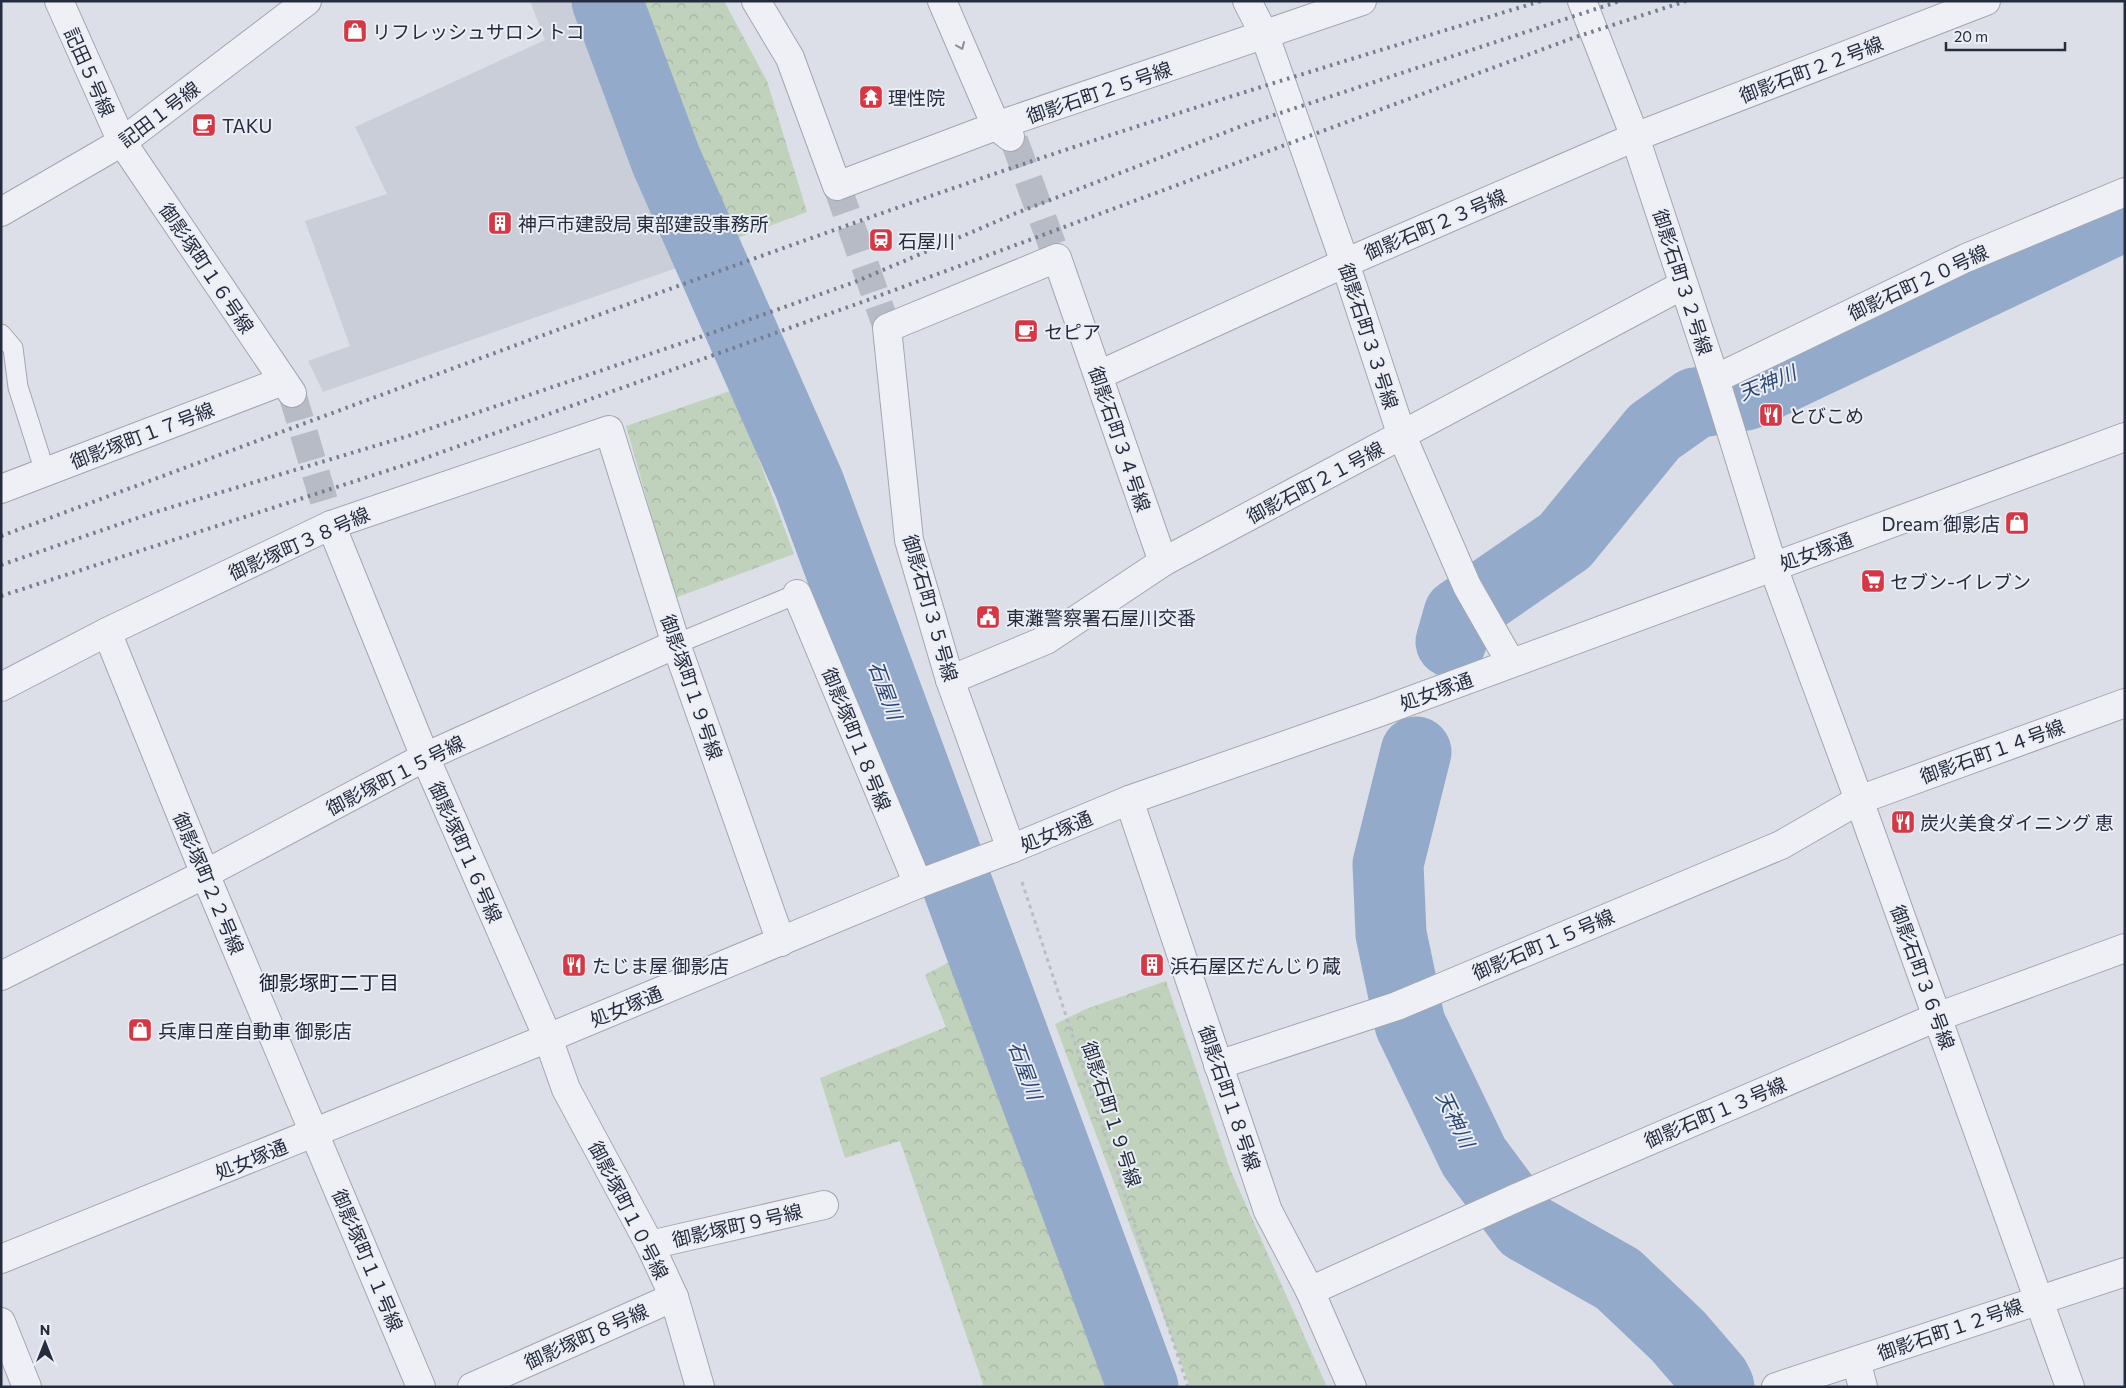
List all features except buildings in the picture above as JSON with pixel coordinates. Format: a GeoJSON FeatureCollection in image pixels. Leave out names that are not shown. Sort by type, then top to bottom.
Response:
{"type":"FeatureCollection","features":[{"type":"Feature","properties":{"kind":"street","name":"記田５号線"},"geometry":{"type":"LineString","coordinates":[[58,1],[122,142]]}},
{"type":"Feature","properties":{"kind":"street","name":"記田１号線"},"geometry":{"type":"LineString","coordinates":[[1,212],[122,142],[307,1]]}},
{"type":"Feature","properties":{"kind":"street","name":"御影石町２５号線"},"geometry":{"type":"LineString","coordinates":[[756,1],[790,58],[837,186],[1005,133],[1362,1]]}},
{"type":"Feature","properties":{"kind":"street"},"geometry":{"type":"LineString","coordinates":[[942,1],[1005,133]]}},
{"type":"Feature","properties":{"kind":"street","name":"御影石町３３号線"},"geometry":{"type":"LineString","coordinates":[[1246,1],[1265,36],[1345,263],[1402,436],[1466,586],[1511,663]]}},
{"type":"Feature","properties":{"kind":"street","name":"御影石町３２号線"},"geometry":{"type":"LineString","coordinates":[[1582,1],[1635,137],[1716,381],[1773,567]]}},
{"type":"Feature","properties":{"kind":"street","name":"御影石町２２号線"},"geometry":{"type":"LineString","coordinates":[[1635,137],[1986,1]]}},
{"type":"Feature","properties":{"kind":"street","name":"御影石町２３号線"},"geometry":{"type":"LineString","coordinates":[[1099,375],[1345,263],[1635,137]]}},
{"type":"Feature","properties":{"kind":"street","name":"御影塚町１６号線"},"geometry":{"type":"LineString","coordinates":[[122,142],[288,387]]}},
{"type":"Feature","properties":{"kind":"street","name":"御影石町２０号線"},"geometry":{"type":"LineString","coordinates":[[1716,381],[1966,258],[2125,192]]}},
{"type":"Feature","properties":{"kind":"street","name":"御影石町３５号線"},"geometry":{"type":"LineString","coordinates":[[1011,849],[950,680],[909,540],[888,328],[1057,258]]}},
{"type":"Feature","properties":{"kind":"street","name":"御影石町３４号線"},"geometry":{"type":"LineString","coordinates":[[1057,258],[1163,562]]}},
{"type":"Feature","properties":{"kind":"street","name":"御影石町２１号線"},"geometry":{"type":"LineString","coordinates":[[950,680],[1046,640],[1163,562],[1683,285]]}},
{"type":"Feature","properties":{"kind":"street","name":"御影塚町１７号線"},"geometry":{"type":"LineString","coordinates":[[1,489],[288,387]]}},
{"type":"Feature","properties":{"kind":"street","name":"御影塚町３８号線"},"geometry":{"type":"LineString","coordinates":[[1,687],[106,632],[331,525],[609,430]]}},
{"type":"Feature","properties":{"kind":"street","name":"御影塚町１９号線"},"geometry":{"type":"LineString","coordinates":[[609,430],[676,644],[781,942]]}},
{"type":"Feature","properties":{"kind":"street","name":"処女塚通"},"geometry":{"type":"LineString","coordinates":[[1,1259],[1129,800],[1511,663],[2125,437]]}},
{"type":"Feature","properties":{"kind":"street","name":"御影塚町１６号線"},"geometry":{"type":"LineString","coordinates":[[331,525],[425,758],[548,1038]]}},
{"type":"Feature","properties":{"kind":"street","name":"御影石町３６号線"},"geometry":{"type":"LineString","coordinates":[[1773,567],[1860,800],[2037,1300],[2070,1387]]}},
{"type":"Feature","properties":{"kind":"street","name":"御影塚町１８号線"},"geometry":{"type":"LineString","coordinates":[[798,594],[924,882]]}},
{"type":"Feature","properties":{"kind":"street","name":"御影塚町２２号線"},"geometry":{"type":"LineString","coordinates":[[106,632],[314,1133]]}},
{"type":"Feature","properties":{"kind":"street","name":"御影塚町１５号線"},"geometry":{"type":"LineString","coordinates":[[1,976],[205,874],[425,758],[676,644]]}},
{"type":"Feature","properties":{"kind":"street","name":"御影石町１４号線"},"geometry":{"type":"LineString","coordinates":[[1860,800],[2125,703]]}},
{"type":"Feature","properties":{"kind":"street","name":"御影石町１８号線"},"geometry":{"type":"LineString","coordinates":[[1129,800],[1268,1211],[1310,1291],[1352,1387]]}},
{"type":"Feature","properties":{"kind":"street","name":"御影石町１５号線"},"geometry":{"type":"LineString","coordinates":[[1218,1065],[1397,1006],[1781,845],[1860,800]]}},
{"type":"Feature","properties":{"kind":"street","name":"御影石町１３号線"},"geometry":{"type":"LineString","coordinates":[[1310,1291],[1488,1210],[1938,1017],[2125,948]]}},
{"type":"Feature","properties":{"kind":"street","name":"御影塚町１０号線"},"geometry":{"type":"LineString","coordinates":[[548,1038],[566,1088],[650,1244],[674,1297],[700,1387]]}},
{"type":"Feature","properties":{"kind":"street","name":"御影塚町１１号線"},"geometry":{"type":"LineString","coordinates":[[314,1133],[421,1387]]}},
{"type":"Feature","properties":{"kind":"street","name":"御影塚町９号線"},"geometry":{"type":"LineString","coordinates":[[650,1244],[824,1205]]}},
{"type":"Feature","properties":{"kind":"street","name":"御影石町１２号線"},"geometry":{"type":"LineString","coordinates":[[1776,1387],[2125,1272]]}},
{"type":"Feature","properties":{"kind":"street","name":"御影塚町８号線"},"geometry":{"type":"LineString","coordinates":[[472,1387],[674,1297]]}},
{"type":"Feature","properties":{"kind":"street"},"geometry":{"type":"LineString","coordinates":[[1,1322],[27,1387]]}},
{"type":"Feature","properties":{"kind":"street"},"geometry":{"type":"LineString","coordinates":[[1856,1361],[1863,1387]]}},
{"type":"Feature","properties":{"kind":"lane"},"geometry":{"type":"LineString","coordinates":[[1,334],[13,348],[18,387],[45,472]]}},
{"type":"Feature","properties":{"kind":"lane","name":"御影塚町１５号線"},"geometry":{"type":"LineString","coordinates":[[676,644],[798,594]]}},
{"type":"Feature","properties":{"kind":"path","name":"御影石町１９号線"},"geometry":{"type":"LineString","coordinates":[[1011,849],[1188,1387]]}},
{"type":"Feature","properties":{"kind":"shaded area"},"geometry":{"type":"Polygon","coordinates":[[[530,1],[577,1],[688,264],[323,392],[308,361],[350,346],[305,221],[387,194],[355,127],[545,40],[530,1]]]}},
{"type":"Feature","properties":{"kind":"green space"},"geometry":{"type":"Polygon","coordinates":[[[645,1],[724,1],[767,81],[807,212],[732,240],[645,1]]]}},
{"type":"Feature","properties":{"kind":"green space"},"geometry":{"type":"Polygon","coordinates":[[[733,390],[794,554],[675,598],[626,426],[733,390]]]}},
{"type":"Feature","properties":{"kind":"green space"},"geometry":{"type":"Polygon","coordinates":[[[957,958],[1107,1387],[984,1387],[900,1141],[845,1158],[820,1078],[946,1027],[925,975],[957,958]]]}},
{"type":"Feature","properties":{"kind":"green space"},"geometry":{"type":"Polygon","coordinates":[[[1166,981],[1230,1169],[1327,1387],[1190,1387],[1055,1024],[1086,1009],[1166,981]]]}},
{"type":"Feature","properties":{"kind":"waterway","name":"石屋川"},"geometry":{"type":"LineString","coordinates":[[607,1],[666,160],[809,484],[1143,1387]]}},
{"type":"Feature","properties":{"kind":"waterway","name":"天神川"},"geometry":{"type":"LineString","coordinates":[[1451,642],[1459,614],[1565,541],[1654,432],[1695,403],[1746,395],[2125,215]]}},
{"type":"Feature","properties":{"kind":"waterway","name":"天神川"},"geometry":{"type":"LineString","coordinates":[[1416,752],[1388,864],[1391,934],[1410,1024],[1474,1157],[1526,1227],[1618,1279],[1678,1336],[1715,1379],[1719,1387]]}},
{"type":"Feature","properties":{"kind":"tunnel"},"geometry":{"type":"LineString","coordinates":[[1014,140],[1057,258]]}},
{"type":"Feature","properties":{"kind":"tunnel"},"geometry":{"type":"LineString","coordinates":[[837,186],[887,328]]}},
{"type":"Feature","properties":{"kind":"tunnel"},"geometry":{"type":"LineString","coordinates":[[292,393],[331,525]]}},
{"type":"Feature","properties":{"kind":"railway"},"geometry":{"type":"LineString","coordinates":[[1,536],[620,307],[994,174],[1198,107],[1541,1]]}},
{"type":"Feature","properties":{"kind":"railway"},"geometry":{"type":"LineString","coordinates":[[1,565],[152,513],[408,436],[700,337],[855,282],[1014,214],[1247,124],[1620,1]]}},
{"type":"Feature","properties":{"kind":"railway"},"geometry":{"type":"LineString","coordinates":[[1,596],[417,461],[865,301],[1573,38],[1686,1]]}},
{"type":"Feature","properties":{"kind":"place","name":"リフレッシュサロン トコ"},"geometry":{"type":"Point","coordinates":[355,31]}},
{"type":"Feature","properties":{"kind":"place","name":"理性院"},"geometry":{"type":"Point","coordinates":[871,97]}},
{"type":"Feature","properties":{"kind":"place","name":"TAKU"},"geometry":{"type":"Point","coordinates":[204,125]}},
{"type":"Feature","properties":{"kind":"place","name":"神戸市建設局 東部建設事務所"},"geometry":{"type":"Point","coordinates":[500,223]}},
{"type":"Feature","properties":{"kind":"place","name":"石屋川"},"geometry":{"type":"Point","coordinates":[881,240]}},
{"type":"Feature","properties":{"kind":"place","name":"セピア"},"geometry":{"type":"Point","coordinates":[1026,331]}},
{"type":"Feature","properties":{"kind":"place","name":"とびこめ"},"geometry":{"type":"Point","coordinates":[1771,415]}},
{"type":"Feature","properties":{"kind":"place","name":"Dream 御影店"},"geometry":{"type":"Point","coordinates":[2017,523]}},
{"type":"Feature","properties":{"kind":"place","name":"セブン-イレブン"},"geometry":{"type":"Point","coordinates":[1873,581]}},
{"type":"Feature","properties":{"kind":"place","name":"東灘警察署石屋川交番"},"geometry":{"type":"Point","coordinates":[988,617]}},
{"type":"Feature","properties":{"kind":"place","name":"炭火美食ダイニング 恵"},"geometry":{"type":"Point","coordinates":[1903,822]}},
{"type":"Feature","properties":{"kind":"place","name":"たじま屋 御影店"},"geometry":{"type":"Point","coordinates":[574,965]}},
{"type":"Feature","properties":{"kind":"place","name":"浜石屋区だんじり蔵"},"geometry":{"type":"Point","coordinates":[1152,965]}},
{"type":"Feature","properties":{"kind":"place","name":"兵庫日産自動車 御影店"},"geometry":{"type":"Point","coordinates":[140,1030]}},
{"type":"Feature","properties":{"kind":"district","name":"御影塚町二丁目"},"geometry":{"type":"Point","coordinates":[329,982]}}]}
